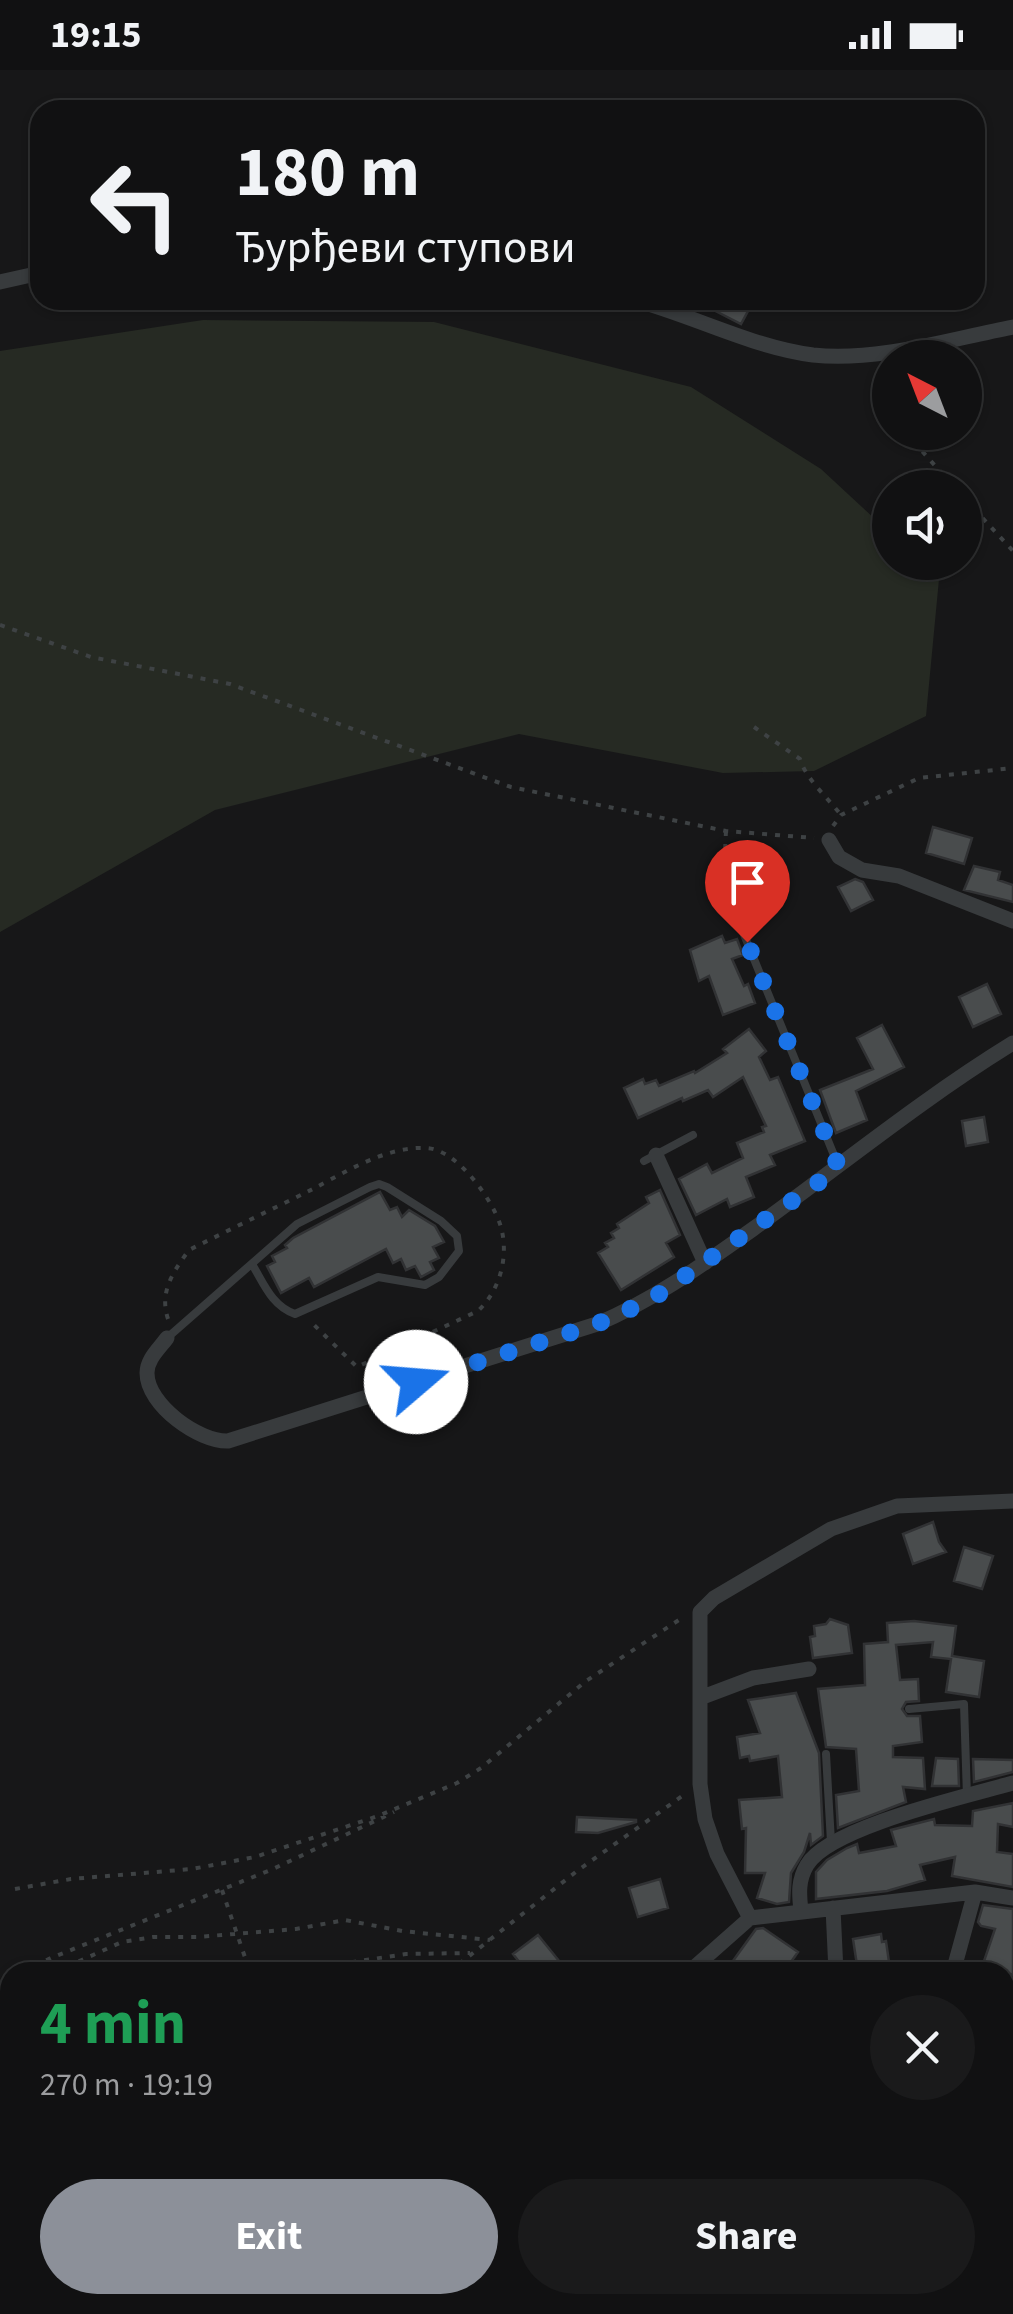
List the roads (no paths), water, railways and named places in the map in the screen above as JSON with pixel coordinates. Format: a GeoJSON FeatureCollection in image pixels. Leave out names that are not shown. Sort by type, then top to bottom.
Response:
{"type":"FeatureCollection","features":[{"type":"Feature","properties":{"kind":"street"},"geometry":{"type":"LineString","coordinates":[[0,282],[30,275]]}},
{"type":"Feature","properties":{"kind":"street"},"geometry":{"type":"LineString","coordinates":[[665,310],[814,355],[880,352],[1013,327]]}},
{"type":"Feature","properties":{"kind":"street"},"geometry":{"type":"LineString","coordinates":[[829,840],[839,857],[862,870],[900,876],[1013,921]]}},
{"type":"Feature","properties":{"kind":"street"},"geometry":{"type":"LineString","coordinates":[[171,1334],[150,1361],[147,1375],[152,1392],[182,1424],[214,1441],[228,1441],[597,1324],[652,1299],[705,1264],[962,1075],[1013,1044]]}},
{"type":"Feature","properties":{"kind":"street"},"geometry":{"type":"LineString","coordinates":[[650,1158],[705,1264]]}},
{"type":"Feature","properties":{"kind":"street"},"geometry":{"type":"LineString","coordinates":[[750,1918],[716,1854],[705,1818],[700,1784],[700,1612],[714,1598],[831,1529],[898,1506],[1013,1501]]}},
{"type":"Feature","properties":{"kind":"street"},"geometry":{"type":"LineString","coordinates":[[700,1698],[753,1678],[809,1669]]}},
{"type":"Feature","properties":{"kind":"street"},"geometry":{"type":"LineString","coordinates":[[801,1910],[798,1887],[808,1863],[831,1842],[884,1821],[1013,1783]]}},
{"type":"Feature","properties":{"kind":"street"},"geometry":{"type":"LineString","coordinates":[[700,1962],[750,1918],[975,1892],[1013,1898]]}},
{"type":"Feature","properties":{"kind":"street"},"geometry":{"type":"LineString","coordinates":[[957,1962],[975,1892]]}},
{"type":"Feature","properties":{"kind":"street"},"geometry":{"type":"LineString","coordinates":[[833,1908],[836,1962]]}},
{"type":"Feature","properties":{"kind":"lane"},"geometry":{"type":"LineString","coordinates":[[734,910],[839,1168]]}},
{"type":"Feature","properties":{"kind":"lane"},"geometry":{"type":"LineString","coordinates":[[650,1158],[693,1135]]}},
{"type":"Feature","properties":{"kind":"lane"},"geometry":{"type":"LineString","coordinates":[[171,1334],[297,1224],[379,1184],[441,1220],[457,1236],[459,1251],[452,1264],[425,1285],[378,1276],[295,1314],[282,1310],[252,1264]]}},
{"type":"Feature","properties":{"kind":"lane"},"geometry":{"type":"LineString","coordinates":[[909,1709],[964,1704],[967,1797]]}},
{"type":"Feature","properties":{"kind":"lane"},"geometry":{"type":"LineString","coordinates":[[826,1754],[831,1842]]}}]}
